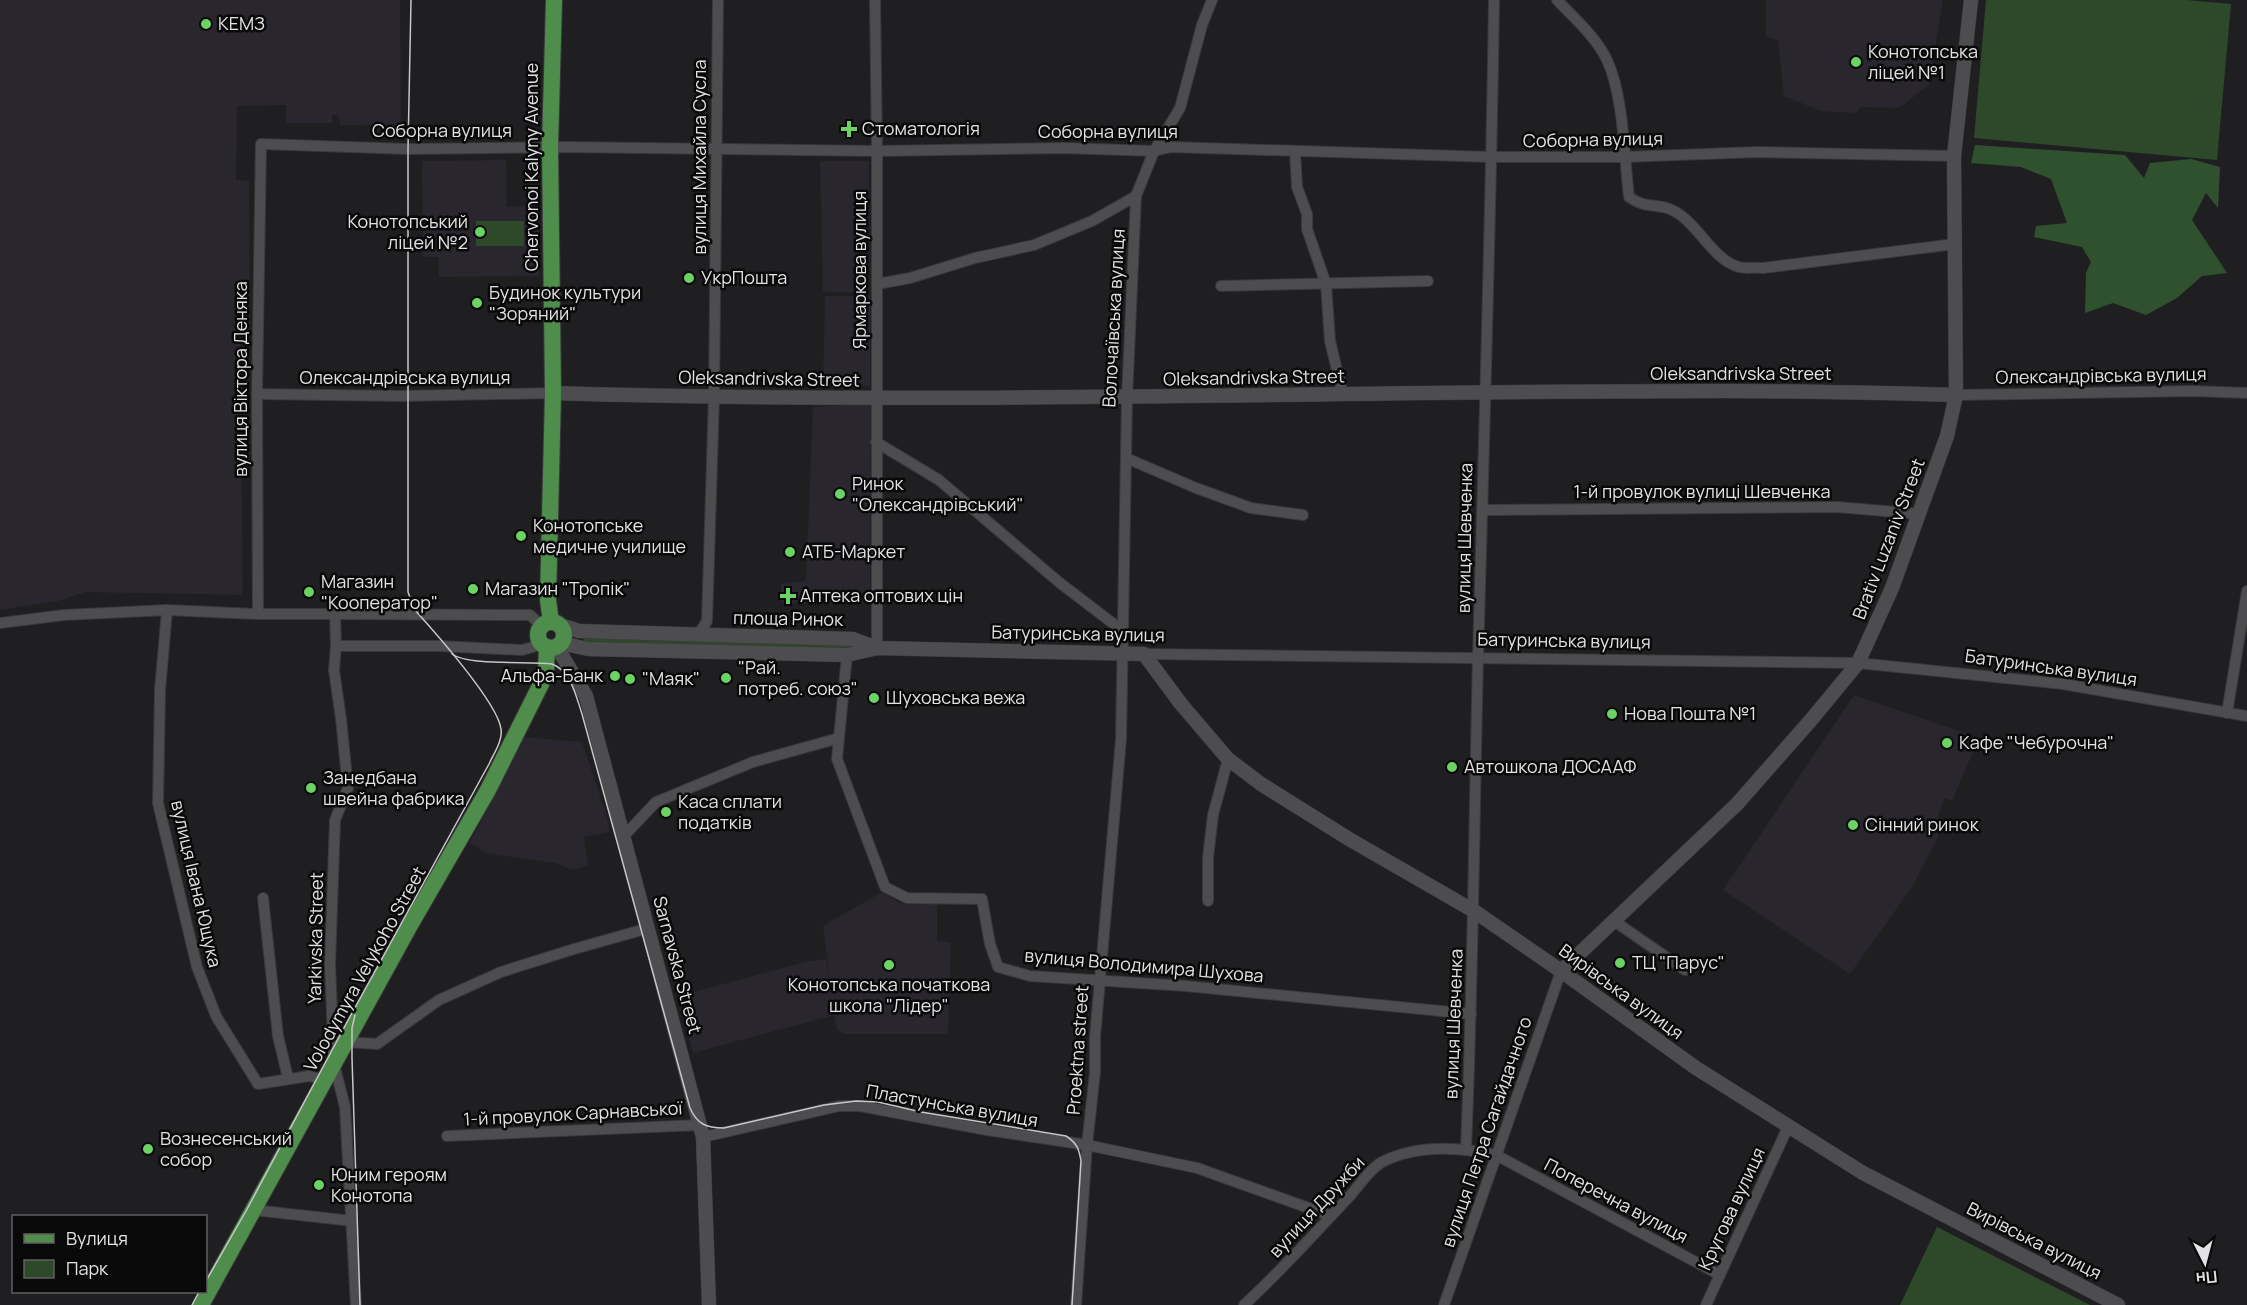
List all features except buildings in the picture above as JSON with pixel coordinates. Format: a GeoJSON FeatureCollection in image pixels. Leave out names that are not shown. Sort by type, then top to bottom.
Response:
{"type":"FeatureCollection","features":[{"type":"Feature","properties":{"kind":"main road","name":"Chervonoi Kalyny Avenue"},"geometry":{"type":"LineString","coordinates":[[551,636],[548,600],[553,393],[550,147],[554,0]]}},
{"type":"Feature","properties":{"kind":"main road","name":"Brativ Luzaniv Street"},"geometry":{"type":"LineString","coordinates":[[1561,971],[1737,804],[1858,663],[1892,588],[1947,436],[1956,395],[1954,156],[1971,0]]}},
{"type":"Feature","properties":{"kind":"main road","name":"Oleksandrivska Street"},"geometry":{"type":"LineString","coordinates":[[553,393],[714,398],[1126,398],[1725,391],[1956,395]]}},
{"type":"Feature","properties":{"kind":"main road","name":"площа Ринок"},"geometry":{"type":"LineString","coordinates":[[551,636],[579,631],[853,639],[877,648]]}},
{"type":"Feature","properties":{"kind":"main road","name":"площа Ринок"},"geometry":{"type":"LineString","coordinates":[[551,636],[588,649],[847,655],[877,648]]}},
{"type":"Feature","properties":{"kind":"main road","name":"Sarnavska Street"},"geometry":{"type":"LineString","coordinates":[[551,636],[586,696],[701,1131],[710,1305]]}},
{"type":"Feature","properties":{"kind":"main road","name":"Volodymyra Velykoho Street"},"geometry":{"type":"LineString","coordinates":[[201,1305],[488,790],[522,724],[546,670],[551,636]]}},
{"type":"Feature","properties":{"kind":"main road","name":"Батуринська вулиця"},"geometry":{"type":"LineString","coordinates":[[877,648],[1144,654]]}},
{"type":"Feature","properties":{"kind":"main road","name":"Вирівська вулиця"},"geometry":{"type":"LineString","coordinates":[[1144,654],[1228,759],[1262,784],[1349,839],[1474,911],[1696,1068],[1863,1173],[2118,1305]]}},
{"type":"Feature","properties":{"kind":"street","name":"вулиця Михайла Сусла"},"geometry":{"type":"LineString","coordinates":[[698,635],[707,621],[714,398],[718,0]]}},
{"type":"Feature","properties":{"kind":"street","name":"Ярмаркова вулиця"},"geometry":{"type":"LineString","coordinates":[[875,0],[877,648]]}},
{"type":"Feature","properties":{"kind":"street","name":"Волочаївська вулиця"},"geometry":{"type":"LineString","coordinates":[[1122,653],[1126,398],[1136,196],[1154,151],[1180,108],[1202,26],[1212,0]]}},
{"type":"Feature","properties":{"kind":"street","name":"вулиця Шевченка"},"geometry":{"type":"LineString","coordinates":[[1466,1148],[1474,911],[1478,657],[1484,510],[1484,394],[1494,0]]}},
{"type":"Feature","properties":{"kind":"street"},"geometry":{"type":"LineString","coordinates":[[1557,0],[1584,28],[1607,60],[1619,102],[1629,196],[1639,204],[1672,210],[1691,224],[1723,258],[1739,267],[1763,268],[1955,244]]}},
{"type":"Feature","properties":{"kind":"street","name":"Соборна вулиця"},"geometry":{"type":"LineString","coordinates":[[261,144],[402,149],[550,147],[877,151],[1065,148],[1154,151],[1171,147],[1491,157],[1624,157],[1756,152],[1954,156]]}},
{"type":"Feature","properties":{"kind":"street","name":"вулиця Віктора Деняка"},"geometry":{"type":"LineString","coordinates":[[258,614],[257,394],[261,144]]}},
{"type":"Feature","properties":{"kind":"street"},"geometry":{"type":"LineString","coordinates":[[1295,151],[1297,187],[1307,214],[1307,229],[1326,284],[1330,341],[1343,395]]}},
{"type":"Feature","properties":{"kind":"street"},"geometry":{"type":"LineString","coordinates":[[877,284],[910,278],[975,258],[1034,245],[1092,221],[1136,196]]}},
{"type":"Feature","properties":{"kind":"street"},"geometry":{"type":"LineString","coordinates":[[1221,286],[1428,281]]}},
{"type":"Feature","properties":{"kind":"street","name":"Олександрівська вулиця"},"geometry":{"type":"LineString","coordinates":[[1956,395],[2193,391],[2247,393]]}},
{"type":"Feature","properties":{"kind":"street","name":"Олександрівська вулиця"},"geometry":{"type":"LineString","coordinates":[[257,394],[401,396],[553,393]]}},
{"type":"Feature","properties":{"kind":"street"},"geometry":{"type":"LineString","coordinates":[[876,442],[939,480],[1060,583],[1123,631]]}},
{"type":"Feature","properties":{"kind":"street"},"geometry":{"type":"LineString","coordinates":[[1126,458],[1196,488],[1251,508],[1303,515]]}},
{"type":"Feature","properties":{"kind":"street","name":"1-й провулок вулиці Шевченка"},"geometry":{"type":"LineString","coordinates":[[1484,510],[1837,507],[1920,514]]}},
{"type":"Feature","properties":{"kind":"street"},"geometry":{"type":"LineString","coordinates":[[2227,712],[2247,591]]}},
{"type":"Feature","properties":{"kind":"street"},"geometry":{"type":"LineString","coordinates":[[0,623],[64,615],[166,610],[258,614],[530,615],[551,636],[522,650],[336,646]]}},
{"type":"Feature","properties":{"kind":"street","name":"вулиця Івана Ющука"},"geometry":{"type":"LineString","coordinates":[[166,610],[160,690],[158,803],[197,967],[216,1016],[258,1084],[309,1076],[326,1080]]}},
{"type":"Feature","properties":{"kind":"street","name":"Yarkivska Street"},"geometry":{"type":"LineString","coordinates":[[335,614],[334,670],[348,788],[335,820],[330,964],[334,1064],[345,1107],[356,1305]]}},
{"type":"Feature","properties":{"kind":"street","name":"Proektna street"},"geometry":{"type":"LineString","coordinates":[[1076,1305],[1086,1145],[1095,1072],[1100,980],[1121,739],[1122,653]]}},
{"type":"Feature","properties":{"kind":"street","name":"Батуринська вулиця"},"geometry":{"type":"LineString","coordinates":[[1144,654],[1858,663],[2063,684],[2247,716]]}},
{"type":"Feature","properties":{"kind":"street","name":"вулиця Володимира Шухова"},"geometry":{"type":"LineString","coordinates":[[847,655],[837,759],[885,887],[906,898],[982,899],[990,944],[998,967],[1030,976],[1186,986],[1471,1014]]}},
{"type":"Feature","properties":{"kind":"street"},"geometry":{"type":"LineString","coordinates":[[624,836],[656,802],[753,762],[839,738]]}},
{"type":"Feature","properties":{"kind":"street"},"geometry":{"type":"LineString","coordinates":[[1208,901],[1208,858],[1213,815],[1228,759]]}},
{"type":"Feature","properties":{"kind":"street"},"geometry":{"type":"LineString","coordinates":[[263,898],[278,1036],[288,1078]]}},
{"type":"Feature","properties":{"kind":"street"},"geometry":{"type":"LineString","coordinates":[[1614,921],[1685,970]]}},
{"type":"Feature","properties":{"kind":"street"},"geometry":{"type":"LineString","coordinates":[[346,1042],[377,1044],[440,1000],[501,972],[649,928]]}},
{"type":"Feature","properties":{"kind":"street","name":"вулиця Петра Сагайдачного"},"geometry":{"type":"LineString","coordinates":[[1444,1305],[1561,971]]}},
{"type":"Feature","properties":{"kind":"street","name":"Пластунська вулиця"},"geometry":{"type":"LineString","coordinates":[[701,1131],[850,1105],[1086,1145],[1197,1168],[1331,1216]]}},
{"type":"Feature","properties":{"kind":"street","name":"Кругова вулиця"},"geometry":{"type":"LineString","coordinates":[[1706,1305],[1788,1127]]}},
{"type":"Feature","properties":{"kind":"street","name":"1-й провулок Сарнавської"},"geometry":{"type":"LineString","coordinates":[[447,1136],[701,1131]]}},
{"type":"Feature","properties":{"kind":"street","name":"вулиця Дружби"},"geometry":{"type":"LineString","coordinates":[[1244,1305],[1274,1278],[1382,1162],[1407,1152],[1466,1148],[1496,1155]]}},
{"type":"Feature","properties":{"kind":"street","name":"Поперечна вулиця"},"geometry":{"type":"LineString","coordinates":[[1496,1155],[1720,1275]]}},
{"type":"Feature","properties":{"kind":"street"},"geometry":{"type":"LineString","coordinates":[[254,1210],[352,1221]]}},
{"type":"Feature","properties":{"kind":"shaded area"},"geometry":{"type":"Polygon","coordinates":[[[0,0],[400,0],[401,126],[340,125],[339,115],[332,115],[332,123],[286,123],[286,105],[237,106],[236,180],[249,181],[250,343],[240,343],[243,595],[85,592],[58,601],[0,610],[0,0]]]}},
{"type":"Feature","properties":{"kind":"shaded area","name":"Конотопська ліцей №1"},"geometry":{"type":"Polygon","coordinates":[[[1766,0],[1943,0],[1929,85],[1899,108],[1860,107],[1856,113],[1821,111],[1784,96],[1778,40],[1766,37],[1766,0]]]}},
{"type":"Feature","properties":{"kind":"shaded area","name":"Конотопський ліцей №2"},"geometry":{"type":"Polygon","coordinates":[[[506,160],[507,207],[538,205],[539,276],[439,277],[438,257],[423,257],[422,161],[506,160]]]}},
{"type":"Feature","properties":{"kind":"shaded area"},"geometry":{"type":"Polygon","coordinates":[[[820,161],[869,161],[868,293],[823,292],[820,161]]]}},
{"type":"Feature","properties":{"kind":"shaded area"},"geometry":{"type":"Polygon","coordinates":[[[825,296],[870,296],[870,386],[823,386],[825,296]]]}},
{"type":"Feature","properties":{"kind":"shaded area","name":"Ринок \"Олександрівський\""},"geometry":{"type":"Polygon","coordinates":[[[871,404],[870,604],[781,603],[781,584],[806,581],[813,407],[871,404]]]}},
{"type":"Feature","properties":{"kind":"shaded area","name":"Сінний ринок"},"geometry":{"type":"Polygon","coordinates":[[[1854,695],[1979,738],[1952,801],[1945,798],[1939,812],[1938,837],[1912,887],[1850,974],[1723,890],[1854,695]]]}},
{"type":"Feature","properties":{"kind":"shaded area"},"geometry":{"type":"Polygon","coordinates":[[[524,737],[582,742],[610,832],[584,837],[588,866],[572,870],[556,863],[486,853],[470,843],[524,737]]]}},
{"type":"Feature","properties":{"kind":"shaded area","name":"Конотопська початкова школа \"Лідер\""},"geometry":{"type":"Polygon","coordinates":[[[882,892],[900,903],[937,904],[937,941],[951,942],[948,1034],[845,1034],[837,1030],[834,1015],[693,1053],[679,996],[805,962],[826,959],[830,981],[823,926],[882,892]]]}},
{"type":"Feature","properties":{"kind":"green space"},"geometry":{"type":"Polygon","coordinates":[[[1986,0],[2186,0],[2231,4],[2217,160],[1974,138],[1986,0]]]}},
{"type":"Feature","properties":{"kind":"green space"},"geometry":{"type":"Polygon","coordinates":[[[1975,145],[2125,155],[2144,178],[2150,163],[2191,159],[2220,167],[2218,208],[2206,193],[2192,220],[2227,273],[2202,276],[2177,298],[2146,315],[2113,303],[2085,313],[2086,273],[2091,262],[2082,247],[2034,237],[2036,226],[2067,223],[2051,179],[2021,167],[1971,163],[1975,145]]]}},
{"type":"Feature","properties":{"kind":"green space"},"geometry":{"type":"Polygon","coordinates":[[[476,221],[524,221],[524,246],[476,246],[476,221]]]}},
{"type":"Feature","properties":{"kind":"green space"},"geometry":{"type":"Polygon","coordinates":[[[583,638],[852,645],[854,648],[852,651],[585,643],[583,638]]]}},
{"type":"Feature","properties":{"kind":"green space"},"geometry":{"type":"Polygon","coordinates":[[[1937,1227],[2090,1305],[1900,1305],[1937,1227]]]}},
{"type":"Feature","properties":{"kind":"tram line"},"geometry":{"type":"LineString","coordinates":[[207,1279],[489,764],[501,738],[501,729],[489,702],[464,667],[414,609],[408,592],[408,149],[411,0]]}},
{"type":"Feature","properties":{"kind":"tram line"},"geometry":{"type":"LineString","coordinates":[[452,654],[460,658],[485,662],[552,664],[564,672],[572,685],[582,714],[690,1108],[696,1118],[707,1126],[724,1128],[824,1105],[856,1101],[878,1102],[921,1112],[1066,1136],[1077,1147],[1081,1161],[1072,1305]]}},
{"type":"Feature","properties":{"kind":"tram line"},"geometry":{"type":"LineString","coordinates":[[355,1015],[352,1028],[352,1058],[360,1305]]}},
{"type":"Feature","properties":{"kind":"tram line"},"geometry":{"type":"LineString","coordinates":[[192,1305],[198,1293]]}},
{"type":"Feature","properties":{"kind":"place","name":"КЕМЗ"},"geometry":{"type":"Point","coordinates":[206,24]}},
{"type":"Feature","properties":{"kind":"place","name":"Конотопська ліцей №1"},"geometry":{"type":"Point","coordinates":[1856,62]}},
{"type":"Feature","properties":{"kind":"place","name":"Стоматологія"},"geometry":{"type":"Point","coordinates":[849,129]}},
{"type":"Feature","properties":{"kind":"place","name":"Конотопський ліцей №2"},"geometry":{"type":"Point","coordinates":[480,232]}},
{"type":"Feature","properties":{"kind":"place","name":"УкрПошта"},"geometry":{"type":"Point","coordinates":[689,278]}},
{"type":"Feature","properties":{"kind":"place","name":"Будинок культури \"Зоряний\""},"geometry":{"type":"Point","coordinates":[477,303]}},
{"type":"Feature","properties":{"kind":"place","name":"Ринок \"Олександрівський\""},"geometry":{"type":"Point","coordinates":[840,494]}},
{"type":"Feature","properties":{"kind":"place","name":"Конотопське медичне училище"},"geometry":{"type":"Point","coordinates":[521,536]}},
{"type":"Feature","properties":{"kind":"place","name":"АТБ-Маркет"},"geometry":{"type":"Point","coordinates":[790,552]}},
{"type":"Feature","properties":{"kind":"place","name":"Магазин \"Тропік\""},"geometry":{"type":"Point","coordinates":[473,589]}},
{"type":"Feature","properties":{"kind":"place","name":"Магазин \"Кооператор\""},"geometry":{"type":"Point","coordinates":[309,592]}},
{"type":"Feature","properties":{"kind":"place","name":"Аптека оптових цін"},"geometry":{"type":"Point","coordinates":[788,596]}},
{"type":"Feature","properties":{"kind":"place","name":"Альфа-Банк"},"geometry":{"type":"Point","coordinates":[615,676]}},
{"type":"Feature","properties":{"kind":"place","name":"\"Рай. потреб. союз\""},"geometry":{"type":"Point","coordinates":[726,678]}},
{"type":"Feature","properties":{"kind":"place","name":"\"Маяк\""},"geometry":{"type":"Point","coordinates":[630,679]}},
{"type":"Feature","properties":{"kind":"place","name":"Шуховська вежа"},"geometry":{"type":"Point","coordinates":[874,698]}},
{"type":"Feature","properties":{"kind":"place","name":"Нова Пошта №1"},"geometry":{"type":"Point","coordinates":[1612,714]}},
{"type":"Feature","properties":{"kind":"place","name":"Кафе \"Чебурочна\""},"geometry":{"type":"Point","coordinates":[1947,743]}},
{"type":"Feature","properties":{"kind":"place","name":"Автошкола ДОСААФ"},"geometry":{"type":"Point","coordinates":[1452,767]}},
{"type":"Feature","properties":{"kind":"place","name":"Занедбана швейна фабрика"},"geometry":{"type":"Point","coordinates":[311,788]}},
{"type":"Feature","properties":{"kind":"place","name":"Каса сплати податків"},"geometry":{"type":"Point","coordinates":[666,812]}},
{"type":"Feature","properties":{"kind":"place","name":"Сінний ринок"},"geometry":{"type":"Point","coordinates":[1853,825]}},
{"type":"Feature","properties":{"kind":"place","name":"ТЦ \"Парус\""},"geometry":{"type":"Point","coordinates":[1620,963]}},
{"type":"Feature","properties":{"kind":"place","name":"Конотопська початкова школа \"Лідер\""},"geometry":{"type":"Point","coordinates":[889,965]}},
{"type":"Feature","properties":{"kind":"place","name":"Вознесенський собор"},"geometry":{"type":"Point","coordinates":[148,1149]}},
{"type":"Feature","properties":{"kind":"place","name":"Юним героям Конотопа"},"geometry":{"type":"Point","coordinates":[319,1185]}}]}
